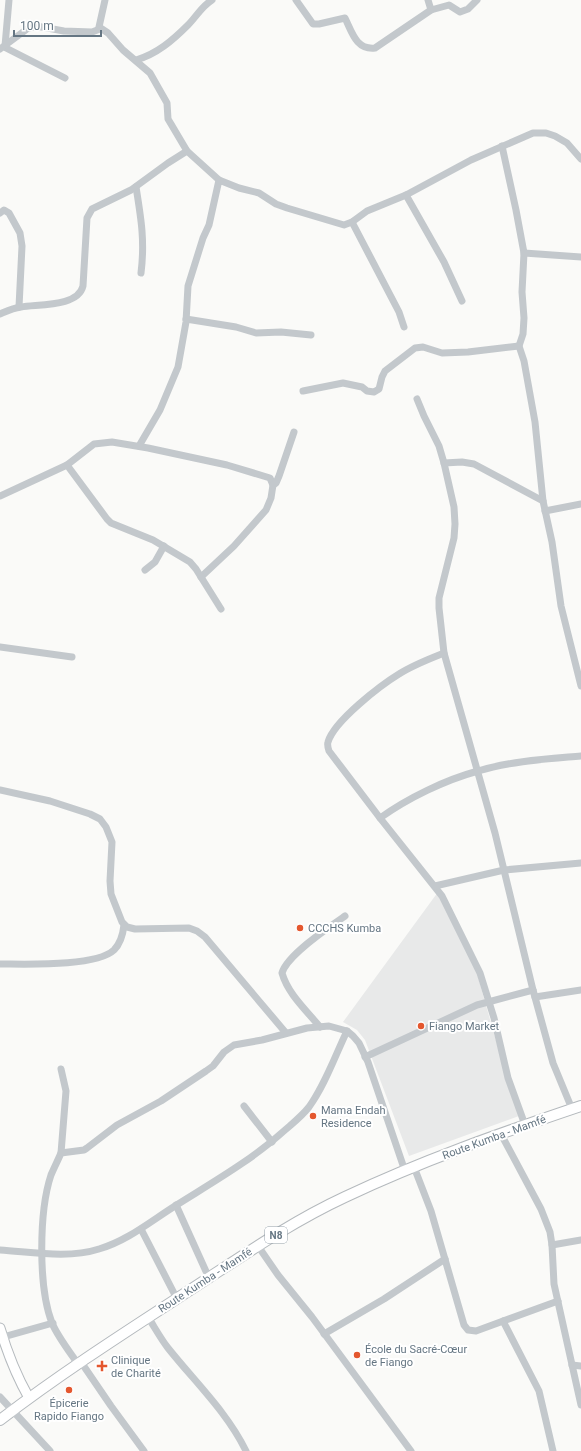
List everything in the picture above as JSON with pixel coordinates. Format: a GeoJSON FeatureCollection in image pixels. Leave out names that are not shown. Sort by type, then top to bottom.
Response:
{"type":"FeatureCollection","features":[{"type":"Feature","properties":{"kind":"highway","name":"Route Kumba - Mamfé"},"geometry":{"type":"LineString","coordinates":[[0,1420],[29,1398],[148,1317],[299,1221],[343,1198],[410,1169],[500,1134],[576,1107]]}},
{"type":"Feature","properties":{"kind":"main road"},"geometry":{"type":"LineString","coordinates":[[0,1328],[1,1338],[18,1378],[29,1398]]}},
{"type":"Feature","properties":{"kind":"street"},"geometry":{"type":"LineString","coordinates":[[3,46],[9,0]]}},
{"type":"Feature","properties":{"kind":"street"},"geometry":{"type":"LineString","coordinates":[[100,29],[98,26],[106,0]]}},
{"type":"Feature","properties":{"kind":"street"},"geometry":{"type":"LineString","coordinates":[[136,60],[153,54],[171,40],[188,25],[201,8],[212,0]]}},
{"type":"Feature","properties":{"kind":"street"},"geometry":{"type":"LineString","coordinates":[[296,0],[313,24],[345,18],[357,43],[368,49],[375,48],[431,10],[449,5],[460,12],[468,9],[477,0]]}},
{"type":"Feature","properties":{"kind":"street"},"geometry":{"type":"LineString","coordinates":[[428,0],[431,10]]}},
{"type":"Feature","properties":{"kind":"street"},"geometry":{"type":"LineString","coordinates":[[3,46],[27,29],[36,26],[64,31],[92,32],[100,29],[108,33],[123,50],[150,73],[167,103],[168,118],[187,151],[219,180],[239,188],[259,193],[276,204],[340,224],[352,222],[367,211],[406,194],[471,160],[533,132],[546,133],[555,136],[567,143],[581,159]]}},
{"type":"Feature","properties":{"kind":"street"},"geometry":{"type":"LineString","coordinates":[[3,46],[5,46],[8,50],[66,78]]}},
{"type":"Feature","properties":{"kind":"street"},"geometry":{"type":"LineString","coordinates":[[502,146],[524,254],[522,287],[523,334],[519,346],[524,360],[535,422],[543,501],[552,542],[561,606],[581,686]]}},
{"type":"Feature","properties":{"kind":"street"},"geometry":{"type":"LineString","coordinates":[[0,314],[19,307],[66,302],[78,296],[82,291],[83,286],[87,218],[92,209],[136,187],[187,151]]}},
{"type":"Feature","properties":{"kind":"street"},"geometry":{"type":"LineString","coordinates":[[139,446],[157,415],[175,374],[186,319],[188,286],[203,238],[209,225],[219,180]]}},
{"type":"Feature","properties":{"kind":"street"},"geometry":{"type":"LineString","coordinates":[[136,187],[143,232],[144,252],[141,273]]}},
{"type":"Feature","properties":{"kind":"street"},"geometry":{"type":"LineString","coordinates":[[406,194],[444,262],[462,301]]}},
{"type":"Feature","properties":{"kind":"street"},"geometry":{"type":"LineString","coordinates":[[0,213],[4,210],[9,213],[20,233],[22,246],[19,307]]}},
{"type":"Feature","properties":{"kind":"street"},"geometry":{"type":"LineString","coordinates":[[352,222],[399,312],[404,328]]}},
{"type":"Feature","properties":{"kind":"street"},"geometry":{"type":"LineString","coordinates":[[524,254],[581,257]]}},
{"type":"Feature","properties":{"kind":"street"},"geometry":{"type":"LineString","coordinates":[[186,319],[236,327],[256,333],[281,332],[311,335]]}},
{"type":"Feature","properties":{"kind":"street"},"geometry":{"type":"LineString","coordinates":[[303,391],[343,383],[362,387],[367,391],[374,392],[379,390],[385,371],[415,348],[423,347],[442,353],[455,353],[519,346]]}},
{"type":"Feature","properties":{"kind":"street"},"geometry":{"type":"LineString","coordinates":[[417,399],[439,446],[454,507],[454,538],[439,598],[444,653],[478,771],[553,1063],[576,1107]]}},
{"type":"Feature","properties":{"kind":"street"},"geometry":{"type":"LineString","coordinates":[[273,485],[276,483],[279,476],[294,432]]}},
{"type":"Feature","properties":{"kind":"street"},"geometry":{"type":"LineString","coordinates":[[0,496],[67,465],[94,444],[112,442],[139,446],[227,465],[270,478],[273,485],[271,498],[262,516],[234,546],[201,577]]}},
{"type":"Feature","properties":{"kind":"street"},"geometry":{"type":"LineString","coordinates":[[444,463],[462,462],[474,464],[543,501]]}},
{"type":"Feature","properties":{"kind":"street"},"geometry":{"type":"LineString","coordinates":[[67,465],[111,523],[136,532],[164,546],[190,562],[221,609]]}},
{"type":"Feature","properties":{"kind":"street"},"geometry":{"type":"LineString","coordinates":[[545,511],[581,504]]}},
{"type":"Feature","properties":{"kind":"street"},"geometry":{"type":"LineString","coordinates":[[145,570],[155,562],[164,546]]}},
{"type":"Feature","properties":{"kind":"street"},"geometry":{"type":"LineString","coordinates":[[0,647],[72,657]]}},
{"type":"Feature","properties":{"kind":"street"},"geometry":{"type":"LineString","coordinates":[[444,653],[399,673],[347,715],[336,728],[328,742],[329,751],[442,896],[480,973],[490,1002],[508,1078],[525,1125]]}},
{"type":"Feature","properties":{"kind":"street"},"geometry":{"type":"LineString","coordinates":[[380,818],[403,803],[424,792],[478,771],[511,764],[581,756]]}},
{"type":"Feature","properties":{"kind":"street"},"geometry":{"type":"LineString","coordinates":[[0,790],[50,801],[90,814],[100,819],[106,827],[112,842],[110,881],[111,894],[124,925],[118,946],[100,958],[54,964],[0,964]]}},
{"type":"Feature","properties":{"kind":"street"},"geometry":{"type":"LineString","coordinates":[[435,886],[504,870],[581,863]]}},
{"type":"Feature","properties":{"kind":"street"},"geometry":{"type":"LineString","coordinates":[[320,1027],[295,998],[282,973],[287,962],[322,932],[345,916]]}},
{"type":"Feature","properties":{"kind":"street"},"geometry":{"type":"LineString","coordinates":[[124,925],[135,930],[189,928],[197,931],[205,937],[286,1033]]}},
{"type":"Feature","properties":{"kind":"street"},"geometry":{"type":"LineString","coordinates":[[366,1057],[477,1005],[534,993],[581,990]]}},
{"type":"Feature","properties":{"kind":"street"},"geometry":{"type":"LineString","coordinates":[[61,1153],[84,1150],[117,1125],[161,1101],[206,1071],[213,1066],[224,1052],[234,1044],[262,1040],[307,1028],[330,1026],[347,1031],[359,1043],[366,1057],[410,1169],[431,1211],[464,1325],[468,1330],[476,1331],[558,1301]]}},
{"type":"Feature","properties":{"kind":"street"},"geometry":{"type":"LineString","coordinates":[[0,1250],[43,1253],[81,1253],[99,1249],[118,1242],[140,1229],[222,1177],[272,1142],[299,1118],[319,1092],[347,1031]]}},
{"type":"Feature","properties":{"kind":"street"},"geometry":{"type":"LineString","coordinates":[[61,1069],[66,1091],[61,1153],[51,1176],[44,1211],[42,1266],[44,1289],[53,1323],[144,1451]]}},
{"type":"Feature","properties":{"kind":"street"},"geometry":{"type":"LineString","coordinates":[[244,1106],[272,1142]]}},
{"type":"Feature","properties":{"kind":"street"},"geometry":{"type":"LineString","coordinates":[[500,1134],[546,1220],[552,1245],[554,1284],[581,1405]]}},
{"type":"Feature","properties":{"kind":"street"},"geometry":{"type":"LineString","coordinates":[[176,1205],[209,1278]]}},
{"type":"Feature","properties":{"kind":"street"},"geometry":{"type":"LineString","coordinates":[[140,1229],[177,1298]]}},
{"type":"Feature","properties":{"kind":"street"},"geometry":{"type":"LineString","coordinates":[[552,1245],[581,1240]]}},
{"type":"Feature","properties":{"kind":"street"},"geometry":{"type":"LineString","coordinates":[[258,1246],[411,1451]]}},
{"type":"Feature","properties":{"kind":"street"},"geometry":{"type":"LineString","coordinates":[[324,1334],[384,1299],[445,1259]]}},
{"type":"Feature","properties":{"kind":"street"},"geometry":{"type":"LineString","coordinates":[[148,1317],[167,1347],[217,1405],[240,1438],[246,1451]]}},
{"type":"Feature","properties":{"kind":"street"},"geometry":{"type":"LineString","coordinates":[[503,1321],[539,1391],[553,1451]]}},
{"type":"Feature","properties":{"kind":"street"},"geometry":{"type":"LineString","coordinates":[[1,1338],[53,1323]]}},
{"type":"Feature","properties":{"kind":"street"},"geometry":{"type":"LineString","coordinates":[[572,1365],[581,1366]]}},
{"type":"Feature","properties":{"kind":"street"},"geometry":{"type":"LineString","coordinates":[[0,1397],[48,1450]]}},
{"type":"Feature","properties":{"kind":"shaded area","name":"Fiango Market"},"geometry":{"type":"Polygon","coordinates":[[[438,892],[476,970],[508,1083],[519,1116],[409,1156],[365,1040],[357,1030],[343,1022],[438,892]]]}},
{"type":"Feature","properties":{"kind":"place","name":"CCCHS Kumba"},"geometry":{"type":"Point","coordinates":[300,928]}},
{"type":"Feature","properties":{"kind":"place","name":"Fiango Market"},"geometry":{"type":"Point","coordinates":[421,1026]}},
{"type":"Feature","properties":{"kind":"place","name":"Mama Endah Residence"},"geometry":{"type":"Point","coordinates":[313,1116]}},
{"type":"Feature","properties":{"kind":"place","name":"École du Sacré-Cœur de Fiango"},"geometry":{"type":"Point","coordinates":[357,1355]}},
{"type":"Feature","properties":{"kind":"place","name":"Clinique de Charité"},"geometry":{"type":"Point","coordinates":[102,1366]}},
{"type":"Feature","properties":{"kind":"place","name":"Épicerie Rapido Fiango"},"geometry":{"type":"Point","coordinates":[69,1390]}}]}
